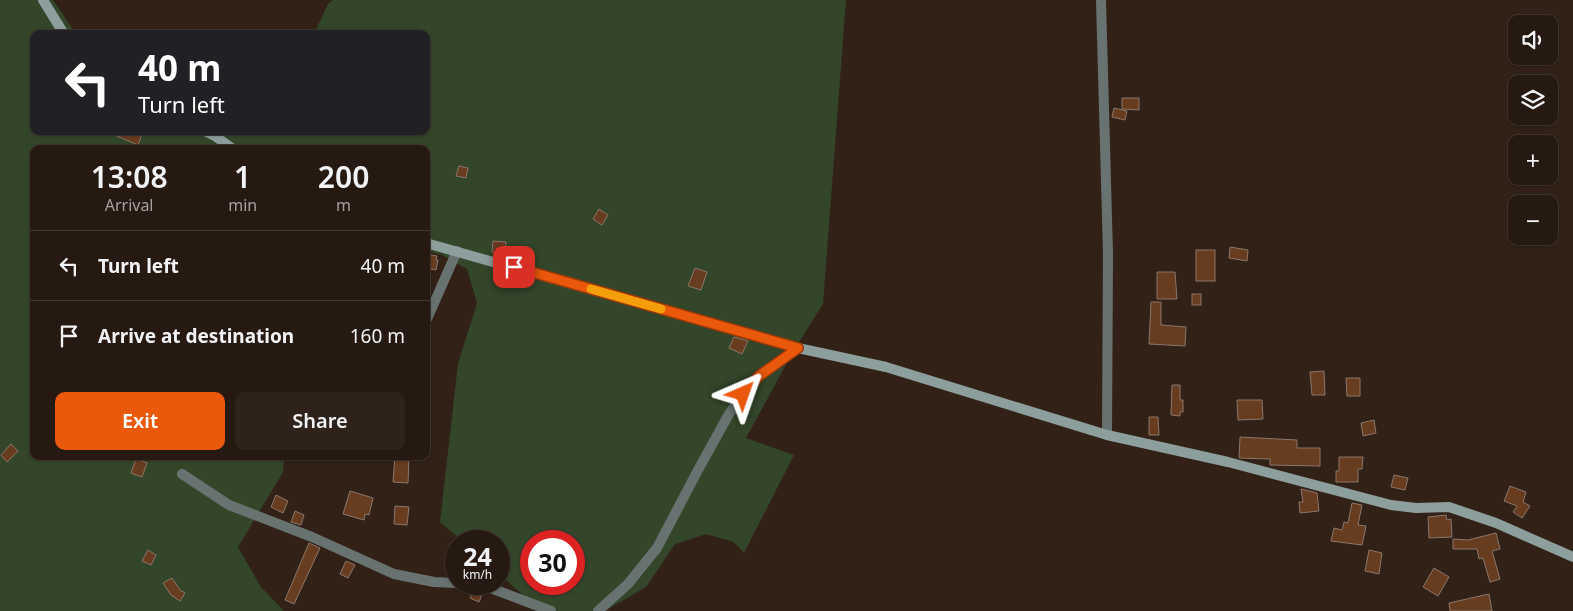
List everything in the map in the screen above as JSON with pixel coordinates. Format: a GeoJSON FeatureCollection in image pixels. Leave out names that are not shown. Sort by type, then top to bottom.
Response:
{"type":"FeatureCollection","features":[{"type":"Feature","properties":{"kind":"street"},"geometry":{"type":"LineString","coordinates":[[42,0],[61,30]]}},
{"type":"Feature","properties":{"kind":"street"},"geometry":{"type":"LineString","coordinates":[[1101,0],[1108,254],[1107,436]]}},
{"type":"Feature","properties":{"kind":"street"},"geometry":{"type":"LineString","coordinates":[[213,135],[227,145]]}},
{"type":"Feature","properties":{"kind":"street"},"geometry":{"type":"LineString","coordinates":[[430,244],[798,348],[886,367],[1107,436],[1228,462],[1391,506],[1416,508],[1449,507],[1496,523],[1573,557]]}},
{"type":"Feature","properties":{"kind":"street"},"geometry":{"type":"LineString","coordinates":[[430,312],[458,251]]}},
{"type":"Feature","properties":{"kind":"street"},"geometry":{"type":"LineString","coordinates":[[598,611],[628,584],[657,548],[729,414],[743,394],[759,376],[798,348]]}},
{"type":"Feature","properties":{"kind":"street"},"geometry":{"type":"LineString","coordinates":[[182,474],[229,505],[312,537],[394,574],[445,582]]}},
{"type":"Feature","properties":{"kind":"street"},"geometry":{"type":"LineString","coordinates":[[509,595],[551,611]]}},
{"type":"Feature","properties":{"kind":"green space"},"geometry":{"type":"Polygon","coordinates":[[[0,0],[53,0],[73,30],[30,30],[30,135],[430,135],[430,30],[316,30],[328,4],[333,0],[846,0],[823,304],[794,350],[746,438],[794,455],[744,553],[734,542],[706,534],[675,544],[646,587],[605,611],[541,611],[523,595],[585,595],[585,530],[520,530],[520,592],[510,584],[510,530],[449,530],[440,522],[458,364],[477,303],[467,269],[442,255],[430,252],[430,145],[30,145],[30,460],[284,460],[283,472],[238,547],[261,587],[284,611],[0,611],[0,0]]]}},
{"type":"Feature","properties":{"kind":"building"},"geometry":{"type":"Polygon","coordinates":[[[1122,98],[1139,98],[1139,110],[1122,109],[1122,98]]]}},
{"type":"Feature","properties":{"kind":"building"},"geometry":{"type":"Polygon","coordinates":[[[1114,108],[1127,111],[1125,120],[1112,117],[1114,108]]]}},
{"type":"Feature","properties":{"kind":"building"},"geometry":{"type":"Polygon","coordinates":[[[114,135],[142,135],[138,145],[114,135]]]}},
{"type":"Feature","properties":{"kind":"building"},"geometry":{"type":"Polygon","coordinates":[[[459,166],[468,168],[466,178],[456,176],[459,166]]]}},
{"type":"Feature","properties":{"kind":"building"},"geometry":{"type":"Polygon","coordinates":[[[599,209],[608,215],[602,225],[593,219],[599,209]]]}},
{"type":"Feature","properties":{"kind":"building"},"geometry":{"type":"Polygon","coordinates":[[[493,241],[506,242],[505,254],[492,252],[493,241]]]}},
{"type":"Feature","properties":{"kind":"building"},"geometry":{"type":"Polygon","coordinates":[[[1230,247],[1248,250],[1247,261],[1229,258],[1230,247]]]}},
{"type":"Feature","properties":{"kind":"building"},"geometry":{"type":"Polygon","coordinates":[[[1196,250],[1215,250],[1215,281],[1196,281],[1196,250]]]}},
{"type":"Feature","properties":{"kind":"building"},"geometry":{"type":"Polygon","coordinates":[[[430,255],[437,256],[436,270],[430,269],[430,255]]]}},
{"type":"Feature","properties":{"kind":"building"},"geometry":{"type":"Polygon","coordinates":[[[695,268],[707,272],[701,290],[688,286],[695,268]]]}},
{"type":"Feature","properties":{"kind":"building"},"geometry":{"type":"Polygon","coordinates":[[[1157,272],[1175,272],[1177,299],[1157,299],[1157,272]]]}},
{"type":"Feature","properties":{"kind":"building"},"geometry":{"type":"Polygon","coordinates":[[[1192,294],[1201,294],[1201,305],[1192,305],[1192,294]]]}},
{"type":"Feature","properties":{"kind":"building"},"geometry":{"type":"Polygon","coordinates":[[[1151,302],[1161,302],[1161,325],[1186,327],[1185,346],[1149,344],[1151,302]]]}},
{"type":"Feature","properties":{"kind":"building"},"geometry":{"type":"Polygon","coordinates":[[[734,337],[748,341],[742,354],[729,348],[734,337]]]}},
{"type":"Feature","properties":{"kind":"building"},"geometry":{"type":"Polygon","coordinates":[[[1324,371],[1325,395],[1312,395],[1310,372],[1324,371]]]}},
{"type":"Feature","properties":{"kind":"building"},"geometry":{"type":"Polygon","coordinates":[[[1346,378],[1360,378],[1360,396],[1347,396],[1346,378]]]}},
{"type":"Feature","properties":{"kind":"building"},"geometry":{"type":"Polygon","coordinates":[[[1172,385],[1180,385],[1180,400],[1183,400],[1183,412],[1180,412],[1180,416],[1171,415],[1172,385]]]}},
{"type":"Feature","properties":{"kind":"building"},"geometry":{"type":"Polygon","coordinates":[[[1237,400],[1262,400],[1263,419],[1238,420],[1237,400]]]}},
{"type":"Feature","properties":{"kind":"building"},"geometry":{"type":"Polygon","coordinates":[[[1149,417],[1158,417],[1159,435],[1149,435],[1149,417]]]}},
{"type":"Feature","properties":{"kind":"building"},"geometry":{"type":"Polygon","coordinates":[[[1374,420],[1376,433],[1363,436],[1361,423],[1374,420]]]}},
{"type":"Feature","properties":{"kind":"building"},"geometry":{"type":"Polygon","coordinates":[[[1240,437],[1297,440],[1297,448],[1320,448],[1320,466],[1270,465],[1270,459],[1239,458],[1240,437]]]}},
{"type":"Feature","properties":{"kind":"building"},"geometry":{"type":"Polygon","coordinates":[[[11,444],[18,451],[7,462],[1,455],[11,444]]]}},
{"type":"Feature","properties":{"kind":"building"},"geometry":{"type":"Polygon","coordinates":[[[1339,457],[1363,457],[1362,469],[1358,469],[1358,482],[1336,482],[1336,471],[1339,471],[1339,457]]]}},
{"type":"Feature","properties":{"kind":"building"},"geometry":{"type":"Polygon","coordinates":[[[136,460],[147,463],[142,477],[131,473],[136,460]]]}},
{"type":"Feature","properties":{"kind":"building"},"geometry":{"type":"Polygon","coordinates":[[[395,460],[409,460],[408,483],[393,482],[395,460]]]}},
{"type":"Feature","properties":{"kind":"building"},"geometry":{"type":"Polygon","coordinates":[[[1394,475],[1408,478],[1405,490],[1391,487],[1394,475]]]}},
{"type":"Feature","properties":{"kind":"building"},"geometry":{"type":"Polygon","coordinates":[[[1510,486],[1526,492],[1523,502],[1530,506],[1522,518],[1513,512],[1517,506],[1504,501],[1510,486]]]}},
{"type":"Feature","properties":{"kind":"building"},"geometry":{"type":"Polygon","coordinates":[[[1301,489],[1317,493],[1319,511],[1300,513],[1299,502],[1303,502],[1301,489]]]}},
{"type":"Feature","properties":{"kind":"building"},"geometry":{"type":"Polygon","coordinates":[[[350,491],[373,498],[369,515],[365,514],[364,520],[343,514],[350,491]]]}},
{"type":"Feature","properties":{"kind":"building"},"geometry":{"type":"Polygon","coordinates":[[[276,495],[288,501],[283,513],[271,507],[276,495]]]}},
{"type":"Feature","properties":{"kind":"building"},"geometry":{"type":"Polygon","coordinates":[[[1352,503],[1362,505],[1358,525],[1366,526],[1362,545],[1331,541],[1334,528],[1342,530],[1344,522],[1348,523],[1352,503]]]}},
{"type":"Feature","properties":{"kind":"building"},"geometry":{"type":"Polygon","coordinates":[[[395,506],[409,507],[407,525],[394,524],[395,506]]]}},
{"type":"Feature","properties":{"kind":"building"},"geometry":{"type":"Polygon","coordinates":[[[295,511],[304,515],[301,525],[291,522],[295,511]]]}},
{"type":"Feature","properties":{"kind":"building"},"geometry":{"type":"Polygon","coordinates":[[[1446,515],[1447,520],[1451,519],[1452,537],[1429,538],[1428,517],[1446,515]]]}},
{"type":"Feature","properties":{"kind":"building"},"geometry":{"type":"Polygon","coordinates":[[[1496,533],[1500,549],[1492,551],[1500,579],[1490,582],[1483,558],[1479,559],[1477,549],[1453,549],[1453,539],[1468,540],[1496,533]]]}},
{"type":"Feature","properties":{"kind":"building"},"geometry":{"type":"Polygon","coordinates":[[[309,543],[320,548],[294,604],[285,600],[309,543]]]}},
{"type":"Feature","properties":{"kind":"building"},"geometry":{"type":"Polygon","coordinates":[[[148,550],[156,555],[151,565],[142,561],[148,550]]]}},
{"type":"Feature","properties":{"kind":"building"},"geometry":{"type":"Polygon","coordinates":[[[1369,550],[1382,553],[1379,574],[1365,571],[1369,550]]]}},
{"type":"Feature","properties":{"kind":"building"},"geometry":{"type":"Polygon","coordinates":[[[346,561],[355,565],[348,578],[340,574],[346,561]]]}},
{"type":"Feature","properties":{"kind":"building"},"geometry":{"type":"Polygon","coordinates":[[[1434,568],[1449,577],[1438,596],[1423,587],[1434,568]]]}},
{"type":"Feature","properties":{"kind":"building"},"geometry":{"type":"Polygon","coordinates":[[[172,578],[180,590],[185,593],[180,601],[171,595],[163,583],[172,578]]]}},
{"type":"Feature","properties":{"kind":"building"},"geometry":{"type":"Polygon","coordinates":[[[1489,594],[1492,611],[1450,611],[1449,603],[1489,594]]]}},
{"type":"Feature","properties":{"kind":"building"},"geometry":{"type":"Polygon","coordinates":[[[472,595],[482,595],[479,602],[470,598],[472,595]]]}},
{"type":"Feature","properties":{"kind":"slow traffic"},"geometry":{"type":"LineString","coordinates":[[591,289],[661,309]]}},
{"type":"Feature","properties":{"kind":"route"},"geometry":{"type":"LineString","coordinates":[[514,267],[798,348],[759,376],[743,394]]}}]}
